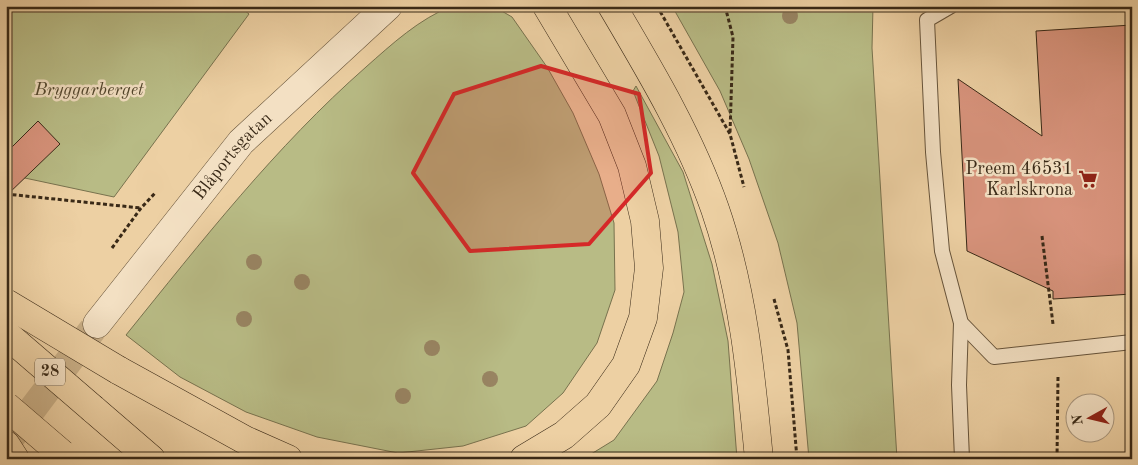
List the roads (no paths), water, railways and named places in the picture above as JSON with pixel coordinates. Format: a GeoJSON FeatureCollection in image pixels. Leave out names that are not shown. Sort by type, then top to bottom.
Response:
{"type":"FeatureCollection","features":[{"type":"Feature","properties":{"kind":"main road"},"geometry":{"type":"LineString","coordinates":[[524,459],[564,435],[598,404],[626,365],[644,318],[649,268],[645,221],[632,166],[612,116],[547,6]]}},
{"type":"Feature","properties":{"kind":"main road"},"geometry":{"type":"LineString","coordinates":[[612,6],[663,93],[693,156],[715,209],[741,311],[751,373],[759,459]]}},
{"type":"Feature","properties":{"kind":"main road"},"geometry":{"type":"LineString","coordinates":[[6,303],[118,370],[245,440],[288,459]]}},
{"type":"Feature","properties":{"kind":"main road","name":"28"},"geometry":{"type":"LineString","coordinates":[[6,334],[151,459]]}},
{"type":"Feature","properties":{"kind":"main road"},"geometry":{"type":"LineString","coordinates":[[6,406],[65,456]]}},
{"type":"Feature","properties":{"kind":"main road"},"geometry":{"type":"LineString","coordinates":[[6,445],[15,459]]}},
{"type":"Feature","properties":{"kind":"street","name":"Blåportsgatan"},"geometry":{"type":"LineString","coordinates":[[97,324],[241,142],[388,6]]}},
{"type":"Feature","properties":{"kind":"lane"},"geometry":{"type":"LineString","coordinates":[[951,6],[927,20],[933,152],[942,251],[961,323],[959,386],[962,459]]}},
{"type":"Feature","properties":{"kind":"lane"},"geometry":{"type":"LineString","coordinates":[[961,323],[994,357],[1132,342]]}},
{"type":"Feature","properties":{"kind":"tunnel"},"geometry":{"type":"LineString","coordinates":[[6,444],[93,329]]}},
{"type":"Feature","properties":{"kind":"place","name":"Preem 46531 Karlskrona"},"geometry":{"type":"Point","coordinates":[1088,179]}},
{"type":"Feature","properties":{"kind":"park label","name":"Bryggarberget"},"geometry":{"type":"Point","coordinates":[89,90]}}]}
